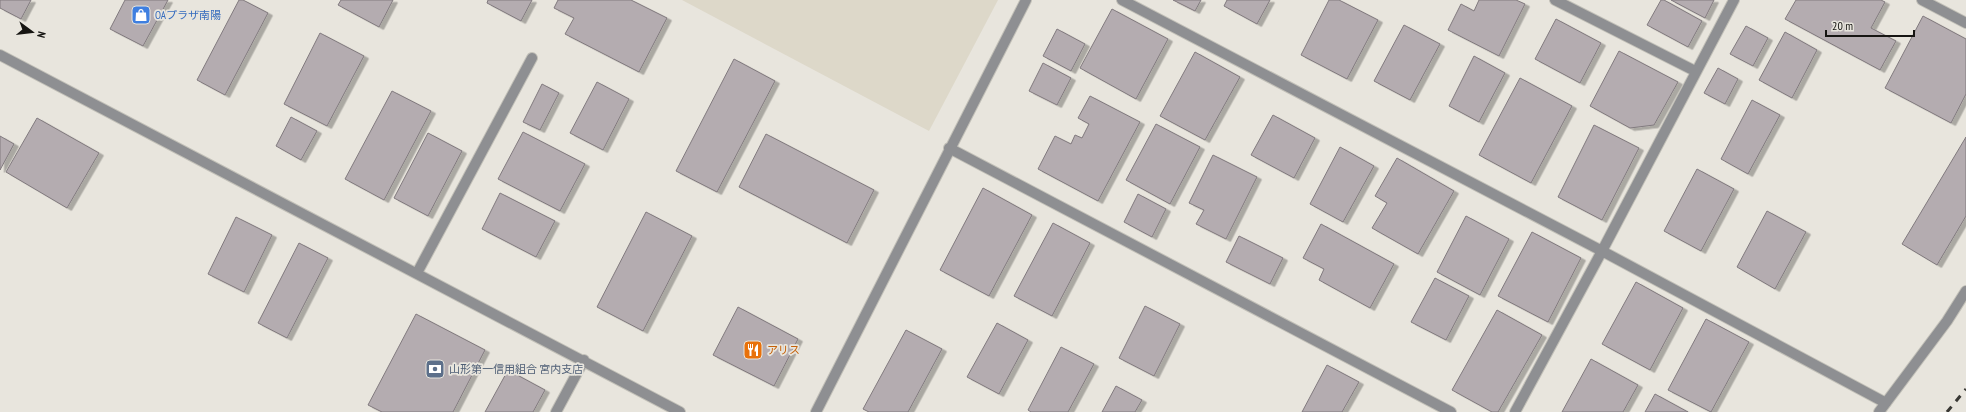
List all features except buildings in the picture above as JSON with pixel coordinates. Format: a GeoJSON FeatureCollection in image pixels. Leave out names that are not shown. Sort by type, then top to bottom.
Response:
{"type":"FeatureCollection","features":[{"type":"Feature","properties":{"kind":"street"},"geometry":{"type":"LineString","coordinates":[[816,412],[949,148],[1026,0]]}},
{"type":"Feature","properties":{"kind":"street"},"geometry":{"type":"LineString","coordinates":[[1122,0],[1602,251],[1886,403]]}},
{"type":"Feature","properties":{"kind":"street"},"geometry":{"type":"LineString","coordinates":[[1555,0],[1695,71]]}},
{"type":"Feature","properties":{"kind":"street"},"geometry":{"type":"LineString","coordinates":[[1515,412],[1602,251],[1695,71],[1734,0]]}},
{"type":"Feature","properties":{"kind":"street"},"geometry":{"type":"LineString","coordinates":[[1922,0],[1966,24]]}},
{"type":"Feature","properties":{"kind":"street"},"geometry":{"type":"LineString","coordinates":[[0,55],[584,360],[680,412]]}},
{"type":"Feature","properties":{"kind":"street"},"geometry":{"type":"LineString","coordinates":[[417,273],[532,58]]}},
{"type":"Feature","properties":{"kind":"street"},"geometry":{"type":"LineString","coordinates":[[949,148],[1451,412]]}},
{"type":"Feature","properties":{"kind":"street"},"geometry":{"type":"LineString","coordinates":[[1879,412],[1947,321],[1966,291]]}},
{"type":"Feature","properties":{"kind":"street"},"geometry":{"type":"LineString","coordinates":[[556,412],[584,360]]}},
{"type":"Feature","properties":{"kind":"shaded area"},"geometry":{"type":"Polygon","coordinates":[[[682,0],[998,0],[929,131],[682,0]]]}},
{"type":"Feature","properties":{"kind":"railway"},"geometry":{"type":"LineString","coordinates":[[1947,412],[1966,389]]}},
{"type":"Feature","properties":{"kind":"place","name":"OAプラザ南陽"},"geometry":{"type":"Point","coordinates":[141,15]}},
{"type":"Feature","properties":{"kind":"place","name":"アリス"},"geometry":{"type":"Point","coordinates":[753,350]}},
{"type":"Feature","properties":{"kind":"place","name":"山形第一信用組合 宮内支店"},"geometry":{"type":"Point","coordinates":[435,369]}}]}
